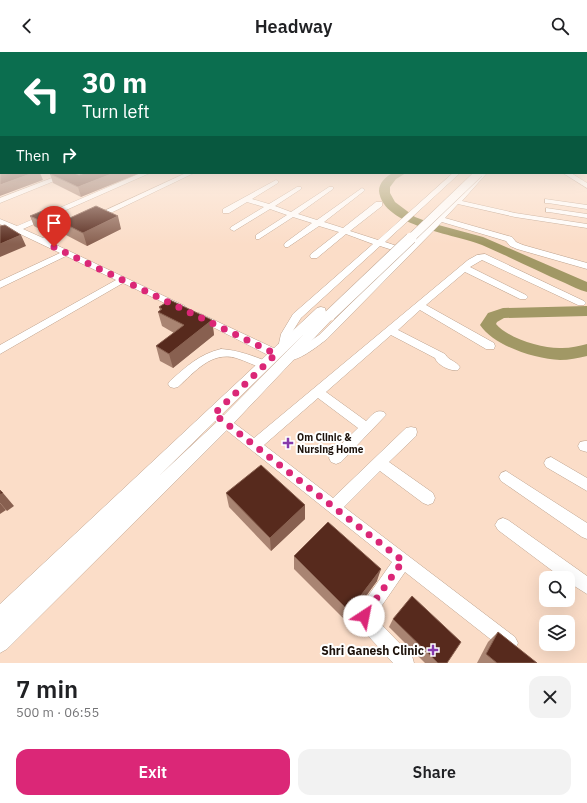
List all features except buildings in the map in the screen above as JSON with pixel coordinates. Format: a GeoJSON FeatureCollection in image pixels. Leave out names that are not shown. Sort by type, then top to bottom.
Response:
{"type":"FeatureCollection","features":[{"type":"Feature","properties":{"kind":"main road"},"geometry":{"type":"LineString","coordinates":[[326,313],[457,187]]}},
{"type":"Feature","properties":{"kind":"main road"},"geometry":{"type":"LineString","coordinates":[[0,642],[220,418],[278,356],[464,187]]}},
{"type":"Feature","properties":{"kind":"main road"},"geometry":{"type":"LineString","coordinates":[[0,618],[220,418],[278,356]]}},
{"type":"Feature","properties":{"kind":"street"},"geometry":{"type":"LineString","coordinates":[[0,200],[35,187]]}},
{"type":"Feature","properties":{"kind":"street"},"geometry":{"type":"LineString","coordinates":[[0,236],[115,187]]}},
{"type":"Feature","properties":{"kind":"street"},"geometry":{"type":"LineString","coordinates":[[42,242],[162,187]]}},
{"type":"Feature","properties":{"kind":"street"},"geometry":{"type":"LineString","coordinates":[[226,211],[268,187]]}},
{"type":"Feature","properties":{"kind":"street"},"geometry":{"type":"LineString","coordinates":[[278,356],[286,334],[297,316],[442,187]]}},
{"type":"Feature","properties":{"kind":"street"},"geometry":{"type":"LineString","coordinates":[[174,384],[211,355],[222,352],[278,356],[313,345],[323,337],[472,187]]}},
{"type":"Feature","properties":{"kind":"street"},"geometry":{"type":"LineString","coordinates":[[234,229],[299,188]]}},
{"type":"Feature","properties":{"kind":"street"},"geometry":{"type":"LineString","coordinates":[[260,237],[331,188]]}},
{"type":"Feature","properties":{"kind":"street"},"geometry":{"type":"LineString","coordinates":[[288,245],[362,190]]}},
{"type":"Feature","properties":{"kind":"street"},"geometry":{"type":"LineString","coordinates":[[246,199],[407,252]]}},
{"type":"Feature","properties":{"kind":"street"},"geometry":{"type":"LineString","coordinates":[[548,201],[587,207]]}},
{"type":"Feature","properties":{"kind":"street"},"geometry":{"type":"LineString","coordinates":[[458,202],[515,215],[587,226]]}},
{"type":"Feature","properties":{"kind":"street"},"geometry":{"type":"LineString","coordinates":[[314,256],[379,204]]}},
{"type":"Feature","properties":{"kind":"street"},"geometry":{"type":"LineString","coordinates":[[549,210],[587,216]]}},
{"type":"Feature","properties":{"kind":"street"},"geometry":{"type":"LineString","coordinates":[[439,219],[509,240],[520,247],[587,266]]}},
{"type":"Feature","properties":{"kind":"street"},"geometry":{"type":"LineString","coordinates":[[0,221],[251,341],[278,356]]}},
{"type":"Feature","properties":{"kind":"street"},"geometry":{"type":"LineString","coordinates":[[0,286],[66,253]]}},
{"type":"Feature","properties":{"kind":"street"},"geometry":{"type":"LineString","coordinates":[[254,446],[464,268],[480,257],[485,257],[581,303]]}},
{"type":"Feature","properties":{"kind":"street"},"geometry":{"type":"LineString","coordinates":[[464,268],[523,297]]}},
{"type":"Feature","properties":{"kind":"street"},"geometry":{"type":"LineString","coordinates":[[0,350],[122,280]]}},
{"type":"Feature","properties":{"kind":"street"},"geometry":{"type":"LineString","coordinates":[[420,306],[490,346]]}},
{"type":"Feature","properties":{"kind":"street"},"geometry":{"type":"LineString","coordinates":[[390,330],[441,358],[440,359],[454,367]]}},
{"type":"Feature","properties":{"kind":"street"},"geometry":{"type":"LineString","coordinates":[[236,354],[251,341]]}},
{"type":"Feature","properties":{"kind":"street"},"geometry":{"type":"LineString","coordinates":[[318,392],[367,428]]}},
{"type":"Feature","properties":{"kind":"street"},"geometry":{"type":"LineString","coordinates":[[336,458],[380,415]]}},
{"type":"Feature","properties":{"kind":"street"},"geometry":{"type":"LineString","coordinates":[[220,418],[254,446],[522,653]]}},
{"type":"Feature","properties":{"kind":"street"},"geometry":{"type":"LineString","coordinates":[[334,507],[411,432]]}},
{"type":"Feature","properties":{"kind":"street"},"geometry":{"type":"LineString","coordinates":[[379,462],[428,498]]}},
{"type":"Feature","properties":{"kind":"street"},"geometry":{"type":"LineString","coordinates":[[551,463],[587,485]]}},
{"type":"Feature","properties":{"kind":"street"},"geometry":{"type":"LineString","coordinates":[[506,477],[587,532]]}},
{"type":"Feature","properties":{"kind":"street"},"geometry":{"type":"LineString","coordinates":[[503,525],[587,586]]}},
{"type":"Feature","properties":{"kind":"street"},"geometry":{"type":"LineString","coordinates":[[403,561],[364,616],[366,621],[405,663]]}},
{"type":"Feature","properties":{"kind":"waterway"},"geometry":{"type":"LineString","coordinates":[[385,187],[387,199],[397,210],[410,219],[427,226],[479,239],[587,288]]}},
{"type":"Feature","properties":{"kind":"waterway"},"geometry":{"type":"LineString","coordinates":[[587,311],[503,313],[492,318],[488,325],[509,340],[539,351],[564,354],[587,350]]}},
{"type":"Feature","properties":{"kind":"place","name":"Om Clinic & Nursing Home"},"geometry":{"type":"Point","coordinates":[288,443]}},
{"type":"Feature","properties":{"kind":"place","name":"Shri Ganesh Clinic"},"geometry":{"type":"Point","coordinates":[433,650]}},
{"type":"Feature","properties":{"kind":"route"},"geometry":{"type":"LineString","coordinates":[[54,247],[276,354],[214,414],[403,561],[364,616]]}}]}
